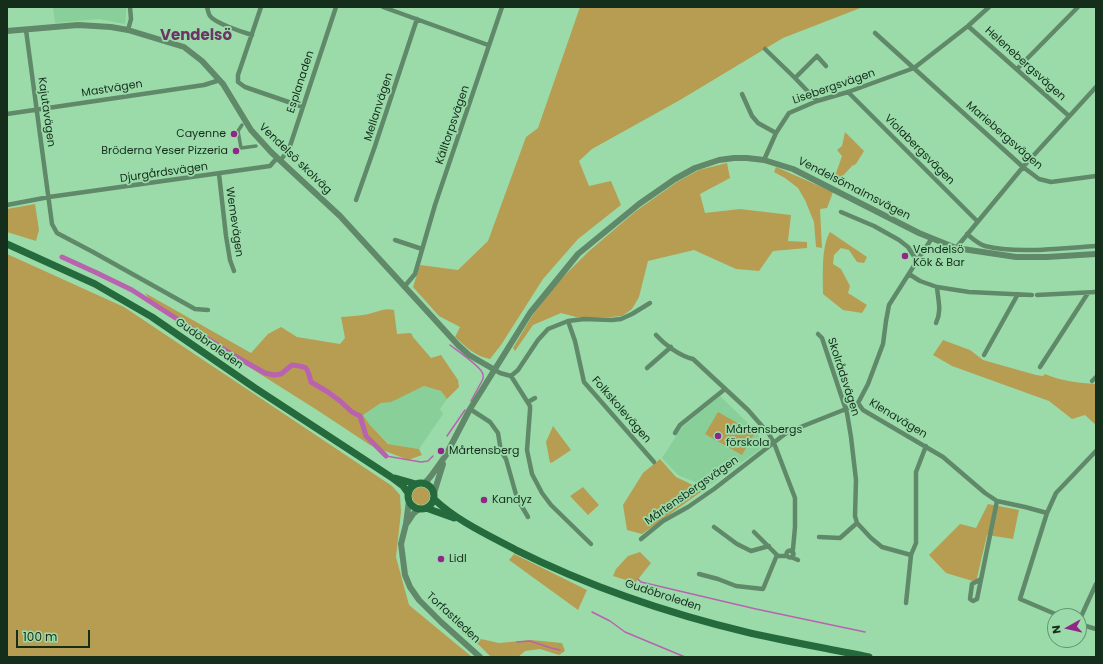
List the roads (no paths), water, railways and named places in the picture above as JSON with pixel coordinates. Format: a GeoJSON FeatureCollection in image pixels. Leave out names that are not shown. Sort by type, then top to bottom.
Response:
{"type":"FeatureCollection","features":[{"type":"Feature","properties":{"kind":"main road","name":"Gudöbroleden"},"geometry":{"type":"LineString","coordinates":[[7,244],[95,284],[152,318],[255,388],[391,477],[403,486],[408,493]]}},
{"type":"Feature","properties":{"kind":"main road","name":"Gudöbroleden"},"geometry":{"type":"LineString","coordinates":[[391,477],[416,484]]}},
{"type":"Feature","properties":{"kind":"main road"},"geometry":{"type":"LineString","coordinates":[[425,483],[432,488],[434,496],[430,506],[422,509],[411,505],[408,493],[416,484],[425,483]]}},
{"type":"Feature","properties":{"kind":"main road","name":"Gudöbroleden"},"geometry":{"type":"LineString","coordinates":[[434,496],[442,506],[462,520],[500,542],[566,573],[623,596],[682,615],[749,632],[869,657]]}},
{"type":"Feature","properties":{"kind":"main road","name":"Gudöbroleden"},"geometry":{"type":"LineString","coordinates":[[422,509],[462,520]]}},
{"type":"Feature","properties":{"kind":"street"},"geometry":{"type":"LineString","coordinates":[[128,30],[131,19],[130,7]]}},
{"type":"Feature","properties":{"kind":"street"},"geometry":{"type":"LineString","coordinates":[[207,7],[211,18],[252,35]]}},
{"type":"Feature","properties":{"kind":"street"},"geometry":{"type":"LineString","coordinates":[[261,7],[238,75],[238,82],[245,87],[303,107]]}},
{"type":"Feature","properties":{"kind":"street","name":"Esplanaden"},"geometry":{"type":"LineString","coordinates":[[279,159],[289,149],[336,7]]}},
{"type":"Feature","properties":{"kind":"street"},"geometry":{"type":"LineString","coordinates":[[383,7],[488,45]]}},
{"type":"Feature","properties":{"kind":"street","name":"Källtorpsvägen"},"geometry":{"type":"LineString","coordinates":[[404,287],[415,274],[488,45],[502,7]]}},
{"type":"Feature","properties":{"kind":"street","name":"Lisebergsvägen"},"geometry":{"type":"LineString","coordinates":[[764,160],[776,133],[788,112],[914,68],[968,26],[989,7]]}},
{"type":"Feature","properties":{"kind":"street"},"geometry":{"type":"LineString","coordinates":[[1017,69],[1078,7]]}},
{"type":"Feature","properties":{"kind":"street","name":"Mellanvägen"},"geometry":{"type":"LineString","coordinates":[[356,200],[417,20]]}},
{"type":"Feature","properties":{"kind":"street","name":"Vendelsö skolväg"},"geometry":{"type":"LineString","coordinates":[[7,31],[26,32],[78,25],[111,27],[128,30],[184,47],[202,61],[224,84],[251,130],[279,159],[340,216],[458,345],[470,355],[495,370]]}},
{"type":"Feature","properties":{"kind":"street","name":"Helenebergsvägen"},"geometry":{"type":"LineString","coordinates":[[968,26],[1070,116]]}},
{"type":"Feature","properties":{"kind":"street","name":"Kajutavägen"},"geometry":{"type":"LineString","coordinates":[[26,32],[49,198]]}},
{"type":"Feature","properties":{"kind":"street"},"geometry":{"type":"LineString","coordinates":[[875,34],[914,68]]}},
{"type":"Feature","properties":{"kind":"street"},"geometry":{"type":"LineString","coordinates":[[765,49],[817,101]]}},
{"type":"Feature","properties":{"kind":"street"},"geometry":{"type":"LineString","coordinates":[[795,78],[817,56],[826,66]]}},
{"type":"Feature","properties":{"kind":"street","name":"Mariebergsvägen"},"geometry":{"type":"LineString","coordinates":[[914,68],[1023,167],[1039,179],[1052,182],[1096,176]]}},
{"type":"Feature","properties":{"kind":"street","name":"Mastvägen"},"geometry":{"type":"LineString","coordinates":[[7,114],[204,85],[220,80]]}},
{"type":"Feature","properties":{"kind":"street"},"geometry":{"type":"LineString","coordinates":[[956,248],[1023,167],[1096,87]]}},
{"type":"Feature","properties":{"kind":"street","name":"Violabergsvägen"},"geometry":{"type":"LineString","coordinates":[[848,92],[978,221]]}},
{"type":"Feature","properties":{"kind":"street"},"geometry":{"type":"LineString","coordinates":[[742,94],[752,116],[758,122],[776,133]]}},
{"type":"Feature","properties":{"kind":"street"},"geometry":{"type":"LineString","coordinates":[[242,125],[238,131],[240,148],[256,146]]}},
{"type":"Feature","properties":{"kind":"street","name":"Vendelsömalmsvägen"},"geometry":{"type":"LineString","coordinates":[[434,496],[437,480],[446,455],[470,409],[530,312],[578,254],[639,204],[675,179],[695,168],[719,160],[734,158],[764,160],[793,169],[918,233],[956,248],[1016,257],[1096,254]]}},
{"type":"Feature","properties":{"kind":"street","name":"Djurgårdsvägen"},"geometry":{"type":"LineString","coordinates":[[7,205],[270,166],[279,159]]}},
{"type":"Feature","properties":{"kind":"street","name":"Wemevägen"},"geometry":{"type":"LineString","coordinates":[[219,174],[230,260],[234,271]]}},
{"type":"Feature","properties":{"kind":"street"},"geometry":{"type":"LineString","coordinates":[[49,198],[52,224],[56,233],[94,252],[195,310],[208,310]]}},
{"type":"Feature","properties":{"kind":"street"},"geometry":{"type":"LineString","coordinates":[[841,212],[874,226],[899,240],[908,247],[917,260]]}},
{"type":"Feature","properties":{"kind":"street"},"geometry":{"type":"LineString","coordinates":[[967,234],[984,246],[1004,249],[1026,250],[1096,246]]}},
{"type":"Feature","properties":{"kind":"street","name":"Klenavägen"},"geometry":{"type":"LineString","coordinates":[[932,238],[890,304],[883,344],[868,384],[858,403],[862,410],[943,457],[998,501],[1047,513]]}},
{"type":"Feature","properties":{"kind":"street"},"geometry":{"type":"LineString","coordinates":[[395,240],[422,249]]}},
{"type":"Feature","properties":{"kind":"street"},"geometry":{"type":"LineString","coordinates":[[909,274],[920,281],[937,287],[969,292],[1035,295],[1096,292]]}},
{"type":"Feature","properties":{"kind":"street"},"geometry":{"type":"LineString","coordinates":[[936,323],[940,310],[937,287]]}},
{"type":"Feature","properties":{"kind":"street"},"geometry":{"type":"LineString","coordinates":[[1040,367],[1088,293]]}},
{"type":"Feature","properties":{"kind":"street"},"geometry":{"type":"LineString","coordinates":[[984,355],[1018,294]]}},
{"type":"Feature","properties":{"kind":"street"},"geometry":{"type":"LineString","coordinates":[[511,376],[518,370],[538,340],[548,329],[568,321],[584,319],[621,319],[650,303]]}},
{"type":"Feature","properties":{"kind":"street","name":"Folkskolevägen"},"geometry":{"type":"LineString","coordinates":[[568,321],[575,341],[584,382],[654,462]]}},
{"type":"Feature","properties":{"kind":"street","name":"Skolrådsvägen"},"geometry":{"type":"LineString","coordinates":[[818,334],[822,338],[846,410],[856,480],[855,516],[857,523]]}},
{"type":"Feature","properties":{"kind":"street"},"geometry":{"type":"LineString","coordinates":[[656,335],[665,345],[671,347],[688,358],[693,359],[748,410],[769,434],[774,443],[795,498],[793,555],[789,557]]}},
{"type":"Feature","properties":{"kind":"street"},"geometry":{"type":"LineString","coordinates":[[647,368],[671,347]]}},
{"type":"Feature","properties":{"kind":"street"},"geometry":{"type":"LineString","coordinates":[[495,370],[511,376],[528,402],[530,410],[527,450],[532,474],[542,493],[591,544]]}},
{"type":"Feature","properties":{"kind":"street"},"geometry":{"type":"LineString","coordinates":[[675,433],[680,425],[725,389]]}},
{"type":"Feature","properties":{"kind":"street"},"geometry":{"type":"LineString","coordinates":[[528,402],[535,398]]}},
{"type":"Feature","properties":{"kind":"street","name":"Mårtensbergsvägen"},"geometry":{"type":"LineString","coordinates":[[641,539],[663,521],[688,507],[714,489],[780,437],[788,432],[846,410],[858,403]]}},
{"type":"Feature","properties":{"kind":"street"},"geometry":{"type":"LineString","coordinates":[[470,409],[490,422],[498,432],[501,450],[506,459],[517,498],[528,517]]}},
{"type":"Feature","properties":{"kind":"street"},"geometry":{"type":"LineString","coordinates":[[906,603],[911,555],[916,543],[916,472],[926,446]]}},
{"type":"Feature","properties":{"kind":"street"},"geometry":{"type":"LineString","coordinates":[[1047,610],[1020,599],[1047,513],[1056,493],[1095,453]]}},
{"type":"Feature","properties":{"kind":"street","name":"Vendelsömalmsvägen"},"geometry":{"type":"LineString","coordinates":[[425,483],[446,455]]}},
{"type":"Feature","properties":{"kind":"street"},"geometry":{"type":"LineString","coordinates":[[506,459],[513,459]]}},
{"type":"Feature","properties":{"kind":"street","name":"Torfastleden"},"geometry":{"type":"LineString","coordinates":[[409,501],[402,544],[405,575],[410,586],[419,600],[480,657]]}},
{"type":"Feature","properties":{"kind":"street"},"geometry":{"type":"LineString","coordinates":[[981,579],[998,501]]}},
{"type":"Feature","properties":{"kind":"street","name":"Torfastleden"},"geometry":{"type":"LineString","coordinates":[[406,524],[413,514],[422,509]]}},
{"type":"Feature","properties":{"kind":"street"},"geometry":{"type":"LineString","coordinates":[[818,536],[840,538],[857,523],[882,547],[911,555]]}},
{"type":"Feature","properties":{"kind":"street"},"geometry":{"type":"LineString","coordinates":[[714,527],[737,544],[751,551],[769,546]]}},
{"type":"Feature","properties":{"kind":"street"},"geometry":{"type":"LineString","coordinates":[[754,532],[778,556],[798,560]]}},
{"type":"Feature","properties":{"kind":"street"},"geometry":{"type":"LineString","coordinates":[[699,574],[736,586],[763,589],[777,555]]}},
{"type":"Feature","properties":{"kind":"street"},"geometry":{"type":"LineString","coordinates":[[1085,608],[1096,584]]}},
{"type":"Feature","properties":{"kind":"waterway"},"geometry":{"type":"LineString","coordinates":[[62,257],[132,290],[233,355],[265,373],[274,375],[281,374],[292,365],[306,368],[311,382],[328,392],[352,412],[360,416],[366,436],[386,456]]}},
{"type":"Feature","properties":{"kind":"waterway"},"geometry":{"type":"LineString","coordinates":[[450,345],[480,369],[483,374],[483,379],[471,401]]}},
{"type":"Feature","properties":{"kind":"waterway"},"geometry":{"type":"LineString","coordinates":[[447,436],[465,410]]}},
{"type":"Feature","properties":{"kind":"waterway"},"geometry":{"type":"LineString","coordinates":[[386,456],[421,462],[428,461],[433,456]]}},
{"type":"Feature","properties":{"kind":"waterway"},"geometry":{"type":"LineString","coordinates":[[638,579],[641,582],[756,609],[865,632]]}},
{"type":"Feature","properties":{"kind":"waterway"},"geometry":{"type":"LineString","coordinates":[[592,612],[610,621],[625,632],[685,657]]}},
{"type":"Feature","properties":{"kind":"waterway"},"geometry":{"type":"LineString","coordinates":[[517,642],[530,641],[560,650]]}},
{"type":"Feature","properties":{"kind":"place","name":"Cayenne"},"geometry":{"type":"Point","coordinates":[234,134]}},
{"type":"Feature","properties":{"kind":"place","name":"Bröderna Yeser Pizzeria"},"geometry":{"type":"Point","coordinates":[236,151]}},
{"type":"Feature","properties":{"kind":"place","name":"Vendelsö Kök & Bar"},"geometry":{"type":"Point","coordinates":[905,256]}},
{"type":"Feature","properties":{"kind":"place","name":"Mårtensbergs förskola"},"geometry":{"type":"Point","coordinates":[718,436]}},
{"type":"Feature","properties":{"kind":"place","name":"Mårtensberg"},"geometry":{"type":"Point","coordinates":[441,451]}},
{"type":"Feature","properties":{"kind":"place","name":"Kandyz"},"geometry":{"type":"Point","coordinates":[484,500]}},
{"type":"Feature","properties":{"kind":"place","name":"Lidl"},"geometry":{"type":"Point","coordinates":[441,559]}},
{"type":"Feature","properties":{"kind":"district","name":"Vendelsö"},"geometry":{"type":"Point","coordinates":[196,36]}}]}
